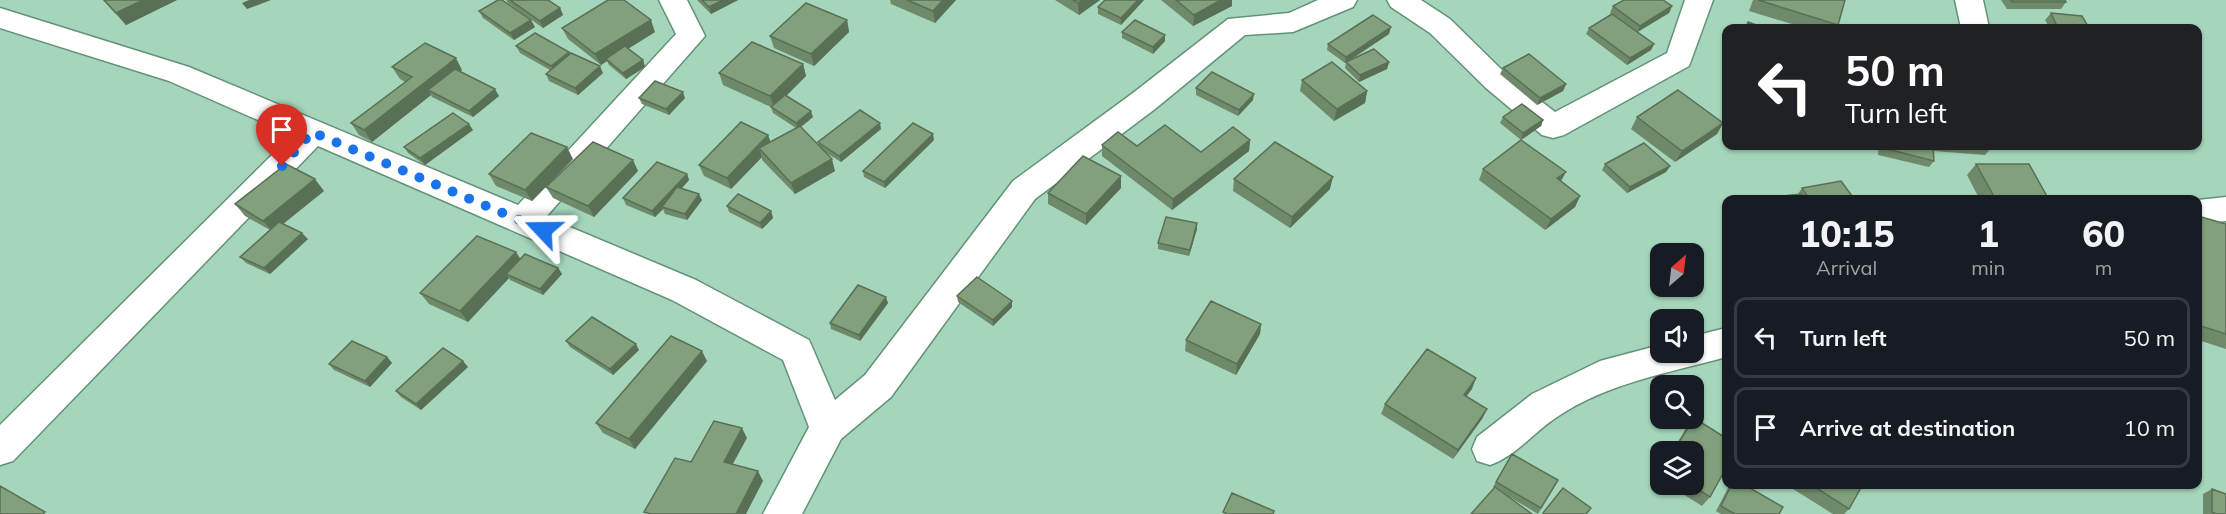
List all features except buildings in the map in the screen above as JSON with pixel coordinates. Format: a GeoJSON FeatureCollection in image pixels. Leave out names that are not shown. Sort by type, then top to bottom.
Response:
{"type":"FeatureCollection","features":[{"type":"Feature","properties":{"kind":"street"},"geometry":{"type":"LineString","coordinates":[[523,221],[691,36],[673,0]]}},
{"type":"Feature","properties":{"kind":"street"},"geometry":{"type":"LineString","coordinates":[[782,514],[828,428],[878,386],[1024,190],[1144,101],[1238,26],[1293,22],[1343,0]]}},
{"type":"Feature","properties":{"kind":"street"},"geometry":{"type":"LineString","coordinates":[[1401,0],[1440,26],[1496,81],[1553,126],[1679,59],[1699,0]]}},
{"type":"Feature","properties":{"kind":"street"},"geometry":{"type":"LineString","coordinates":[[1969,0],[1974,24]]}},
{"type":"Feature","properties":{"kind":"street"},"geometry":{"type":"LineString","coordinates":[[0,18],[179,74],[684,290],[797,350],[828,428]]}},
{"type":"Feature","properties":{"kind":"street"},"geometry":{"type":"LineString","coordinates":[[0,449],[298,149],[312,132]]}},
{"type":"Feature","properties":{"kind":"street"},"geometry":{"type":"LineString","coordinates":[[2202,212],[2226,209]]}},
{"type":"Feature","properties":{"kind":"street"},"geometry":{"type":"LineString","coordinates":[[1704,349],[1722,344]]}},
{"type":"Feature","properties":{"kind":"street"},"geometry":{"type":"LineString","coordinates":[[1490,449],[1545,405],[1612,372],[1650,362]]}},
{"type":"Feature","properties":{"kind":"route"},"geometry":{"type":"LineString","coordinates":[[282,166],[312,132],[543,230]]}}]}
